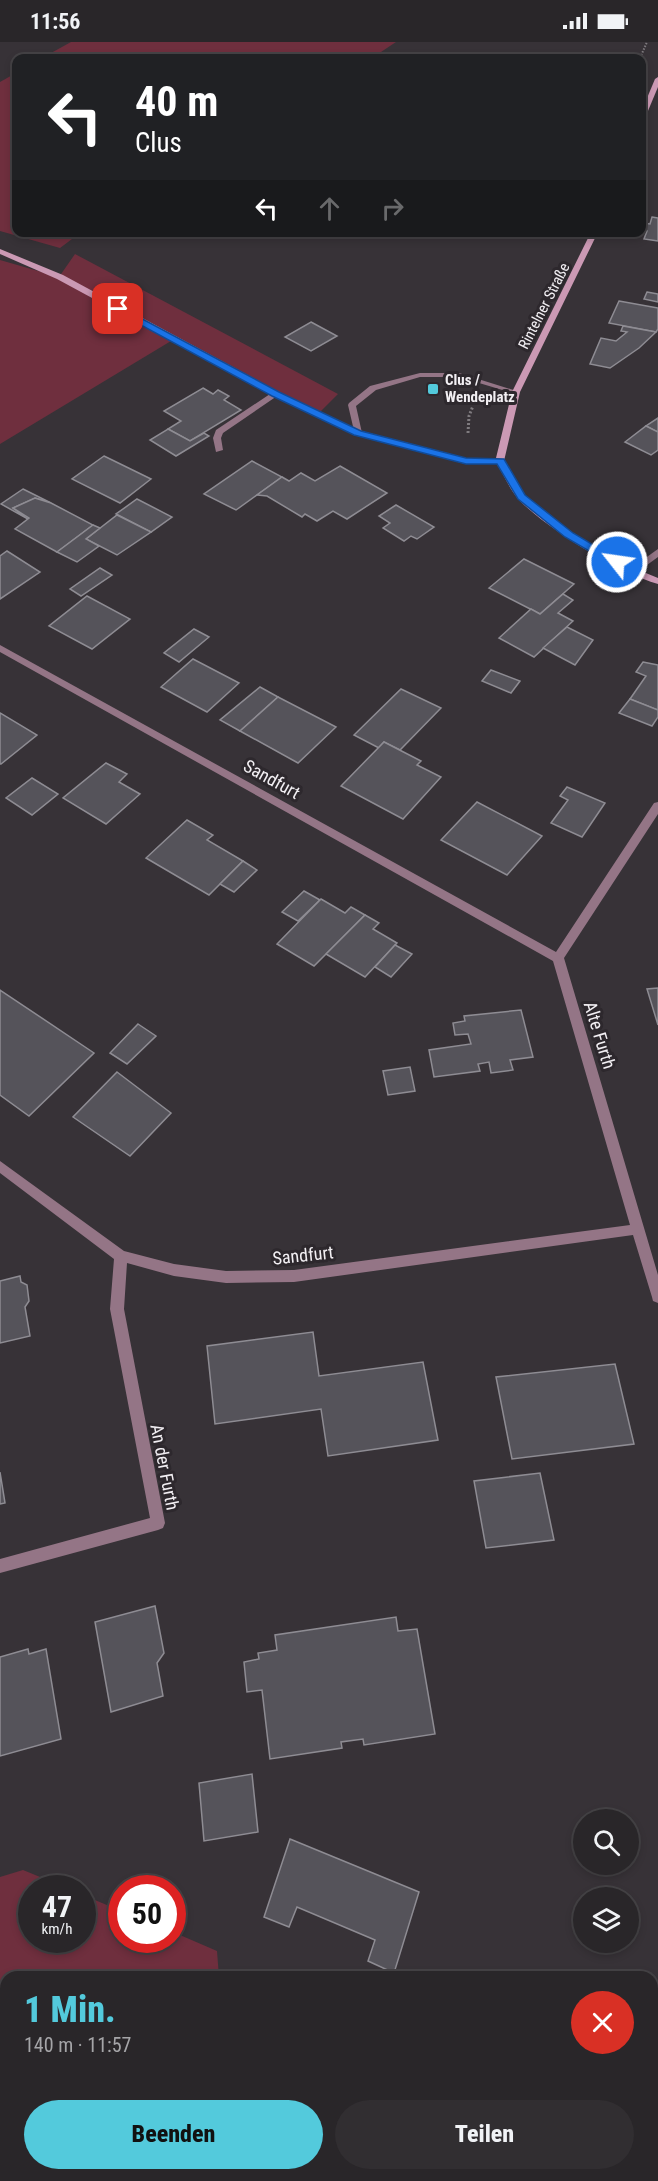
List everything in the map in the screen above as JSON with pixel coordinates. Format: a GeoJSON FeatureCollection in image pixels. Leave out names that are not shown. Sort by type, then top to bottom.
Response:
{"type":"FeatureCollection","features":[{"type":"Feature","properties":{"kind":"main road"},"geometry":{"type":"LineString","coordinates":[[646,108],[658,79]]}},
{"type":"Feature","properties":{"kind":"main road","name":"Rintelner Straße"},"geometry":{"type":"LineString","coordinates":[[501,461],[516,392],[593,237]]}},
{"type":"Feature","properties":{"kind":"main road"},"geometry":{"type":"LineString","coordinates":[[0,251],[40,267],[276,394],[358,433],[466,461],[501,461],[521,497],[569,535],[633,571],[658,581]]}},
{"type":"Feature","properties":{"kind":"street"},"geometry":{"type":"LineString","coordinates":[[358,433],[352,405],[373,388],[410,378],[459,375],[516,392]]}},
{"type":"Feature","properties":{"kind":"street"},"geometry":{"type":"LineString","coordinates":[[219,450],[216,438],[219,432],[276,394]]}},
{"type":"Feature","properties":{"kind":"street"},"geometry":{"type":"LineString","coordinates":[[633,571],[658,552]]}},
{"type":"Feature","properties":{"kind":"street","name":"Sandfurt"},"geometry":{"type":"LineString","coordinates":[[0,648],[558,958]]}},
{"type":"Feature","properties":{"kind":"street"},"geometry":{"type":"LineString","coordinates":[[558,958],[658,806]]}},
{"type":"Feature","properties":{"kind":"street","name":"Alte Furth"},"geometry":{"type":"LineString","coordinates":[[558,958],[658,1297]]}},
{"type":"Feature","properties":{"kind":"street","name":"Sandfurt"},"geometry":{"type":"LineString","coordinates":[[0,1166],[121,1256],[174,1270],[226,1277],[294,1276],[639,1228]]}},
{"type":"Feature","properties":{"kind":"street","name":"An der Furth"},"geometry":{"type":"LineString","coordinates":[[0,1566],[158,1523],[117,1309],[121,1256]]}},
{"type":"Feature","properties":{"kind":"shaded area"},"geometry":{"type":"Polygon","coordinates":[[[71,42],[396,42],[378,54],[49,54],[71,42]]]}},
{"type":"Feature","properties":{"kind":"shaded area"},"geometry":{"type":"Polygon","coordinates":[[[12,75],[12,234],[0,231],[0,82],[12,75]]]}},
{"type":"Feature","properties":{"kind":"shaded area"},"geometry":{"type":"Polygon","coordinates":[[[21,237],[75,237],[60,248],[21,237]]]}},
{"type":"Feature","properties":{"kind":"shaded area"},"geometry":{"type":"Polygon","coordinates":[[[75,254],[338,394],[317,415],[171,341],[0,444],[0,260],[59,277],[75,254]]]}},
{"type":"Feature","properties":{"kind":"shaded area"},"geometry":{"type":"Polygon","coordinates":[[[23,1870],[35,1875],[18,1875],[18,1953],[96,1953],[96,1900],[108,1906],[108,1953],[186,1953],[186,1938],[217,1951],[219,1971],[0,1971],[0,1877],[23,1870]]]}},
{"type":"Feature","properties":{"kind":"building"},"geometry":{"type":"Polygon","coordinates":[[[652,217],[658,218],[658,241],[644,239],[647,231],[646,224],[650,224],[652,217]]]}},
{"type":"Feature","properties":{"kind":"building"},"geometry":{"type":"Polygon","coordinates":[[[647,292],[658,294],[658,302],[644,299],[647,292]]]}},
{"type":"Feature","properties":{"kind":"building"},"geometry":{"type":"Polygon","coordinates":[[[619,301],[658,308],[656,332],[609,323],[619,301]]]}},
{"type":"Feature","properties":{"kind":"building"},"geometry":{"type":"Polygon","coordinates":[[[311,322],[337,336],[311,351],[285,337],[311,322]]]}},
{"type":"Feature","properties":{"kind":"building"},"geometry":{"type":"Polygon","coordinates":[[[623,326],[656,332],[639,348],[610,368],[590,364],[601,338],[616,341],[627,332],[621,331],[623,326]]]}},
{"type":"Feature","properties":{"kind":"building"},"geometry":{"type":"Polygon","coordinates":[[[203,388],[213,394],[218,390],[229,396],[224,400],[241,410],[190,441],[168,429],[181,421],[164,411],[203,388]]]}},
{"type":"Feature","properties":{"kind":"building"},"geometry":{"type":"Polygon","coordinates":[[[658,418],[658,432],[646,426],[658,418]]]}},
{"type":"Feature","properties":{"kind":"building"},"geometry":{"type":"Polygon","coordinates":[[[646,426],[658,432],[658,450],[651,455],[625,442],[646,426]]]}},
{"type":"Feature","properties":{"kind":"building"},"geometry":{"type":"Polygon","coordinates":[[[168,429],[190,441],[204,433],[209,436],[176,456],[150,440],[168,429]]]}},
{"type":"Feature","properties":{"kind":"building"},"geometry":{"type":"Polygon","coordinates":[[[104,456],[151,479],[120,503],[72,479],[104,456]]]}},
{"type":"Feature","properties":{"kind":"building"},"geometry":{"type":"Polygon","coordinates":[[[252,461],[282,477],[236,510],[204,494],[252,461]]]}},
{"type":"Feature","properties":{"kind":"building"},"geometry":{"type":"Polygon","coordinates":[[[340,466],[387,493],[347,519],[333,511],[317,521],[305,514],[302,517],[267,496],[257,495],[282,477],[289,481],[301,473],[315,481],[340,466]]]}},
{"type":"Feature","properties":{"kind":"building"},"geometry":{"type":"Polygon","coordinates":[[[23,489],[51,503],[35,498],[13,508],[28,519],[1,504],[23,489]]]}},
{"type":"Feature","properties":{"kind":"building"},"geometry":{"type":"Polygon","coordinates":[[[35,498],[51,503],[93,525],[57,552],[15,529],[29,518],[13,508],[35,498]]]}},
{"type":"Feature","properties":{"kind":"building"},"geometry":{"type":"Polygon","coordinates":[[[137,499],[172,517],[151,532],[116,514],[137,499]]]}},
{"type":"Feature","properties":{"kind":"building"},"geometry":{"type":"Polygon","coordinates":[[[396,505],[434,527],[417,539],[411,536],[404,541],[383,528],[390,523],[379,516],[396,505]]]}},
{"type":"Feature","properties":{"kind":"building"},"geometry":{"type":"Polygon","coordinates":[[[117,515],[151,532],[117,555],[86,539],[117,515]]]}},
{"type":"Feature","properties":{"kind":"building"},"geometry":{"type":"Polygon","coordinates":[[[93,525],[100,528],[86,539],[99,546],[77,562],[57,552],[93,525]]]}},
{"type":"Feature","properties":{"kind":"building"},"geometry":{"type":"Polygon","coordinates":[[[7,551],[40,572],[0,599],[0,556],[7,551]]]}},
{"type":"Feature","properties":{"kind":"building"},"geometry":{"type":"Polygon","coordinates":[[[524,559],[574,584],[540,614],[489,588],[524,559]]]}},
{"type":"Feature","properties":{"kind":"building"},"geometry":{"type":"Polygon","coordinates":[[[100,568],[112,575],[81,596],[70,589],[100,568]]]}},
{"type":"Feature","properties":{"kind":"building"},"geometry":{"type":"Polygon","coordinates":[[[563,594],[573,600],[558,613],[573,621],[534,657],[499,638],[531,609],[540,614],[563,594]]]}},
{"type":"Feature","properties":{"kind":"building"},"geometry":{"type":"Polygon","coordinates":[[[87,596],[130,619],[92,649],[49,626],[87,596]]]}},
{"type":"Feature","properties":{"kind":"building"},"geometry":{"type":"Polygon","coordinates":[[[567,627],[593,640],[575,665],[543,648],[567,627]]]}},
{"type":"Feature","properties":{"kind":"building"},"geometry":{"type":"Polygon","coordinates":[[[194,629],[209,637],[179,662],[164,653],[194,629]]]}},
{"type":"Feature","properties":{"kind":"building"},"geometry":{"type":"Polygon","coordinates":[[[193,659],[239,683],[207,712],[161,687],[193,659]]]}},
{"type":"Feature","properties":{"kind":"building"},"geometry":{"type":"Polygon","coordinates":[[[643,662],[658,665],[658,710],[630,699],[646,676],[636,672],[643,662]]]}},
{"type":"Feature","properties":{"kind":"building"},"geometry":{"type":"Polygon","coordinates":[[[491,670],[520,681],[511,693],[482,681],[491,670]]]}},
{"type":"Feature","properties":{"kind":"building"},"geometry":{"type":"Polygon","coordinates":[[[260,687],[278,697],[240,731],[220,720],[260,687]]]}},
{"type":"Feature","properties":{"kind":"building"},"geometry":{"type":"Polygon","coordinates":[[[401,689],[441,708],[400,750],[384,742],[379,748],[354,735],[401,689]]]}},
{"type":"Feature","properties":{"kind":"building"},"geometry":{"type":"Polygon","coordinates":[[[278,697],[336,727],[298,763],[240,731],[278,697]]]}},
{"type":"Feature","properties":{"kind":"building"},"geometry":{"type":"Polygon","coordinates":[[[630,699],[658,710],[658,717],[652,726],[619,713],[630,699]]]}},
{"type":"Feature","properties":{"kind":"building"},"geometry":{"type":"Polygon","coordinates":[[[0,713],[37,735],[1,764],[0,764],[0,713]]]}},
{"type":"Feature","properties":{"kind":"building"},"geometry":{"type":"Polygon","coordinates":[[[384,742],[421,761],[417,765],[441,777],[403,819],[341,786],[384,742]]]}},
{"type":"Feature","properties":{"kind":"building"},"geometry":{"type":"Polygon","coordinates":[[[106,763],[127,774],[119,782],[140,794],[106,824],[63,798],[106,763]]]}},
{"type":"Feature","properties":{"kind":"building"},"geometry":{"type":"Polygon","coordinates":[[[32,778],[58,794],[32,815],[6,798],[32,778]]]}},
{"type":"Feature","properties":{"kind":"building"},"geometry":{"type":"Polygon","coordinates":[[[567,787],[605,803],[582,837],[551,823],[568,800],[560,796],[567,787]]]}},
{"type":"Feature","properties":{"kind":"building"},"geometry":{"type":"Polygon","coordinates":[[[477,802],[542,836],[507,875],[441,840],[477,802]]]}},
{"type":"Feature","properties":{"kind":"building"},"geometry":{"type":"Polygon","coordinates":[[[187,820],[213,835],[207,840],[243,861],[209,895],[146,858],[187,820]]]}},
{"type":"Feature","properties":{"kind":"building"},"geometry":{"type":"Polygon","coordinates":[[[243,861],[257,870],[234,892],[220,884],[243,861]]]}},
{"type":"Feature","properties":{"kind":"building"},"geometry":{"type":"Polygon","coordinates":[[[304,891],[320,900],[298,921],[282,912],[304,891]]]}},
{"type":"Feature","properties":{"kind":"building"},"geometry":{"type":"Polygon","coordinates":[[[321,899],[345,913],[351,907],[365,915],[314,966],[277,944],[321,899]]]}},
{"type":"Feature","properties":{"kind":"building"},"geometry":{"type":"Polygon","coordinates":[[[365,915],[379,923],[373,929],[397,943],[365,977],[326,954],[365,915]]]}},
{"type":"Feature","properties":{"kind":"building"},"geometry":{"type":"Polygon","coordinates":[[[395,945],[412,954],[391,977],[375,967],[395,945]]]}},
{"type":"Feature","properties":{"kind":"building"},"geometry":{"type":"Polygon","coordinates":[[[658,988],[658,1025],[647,989],[658,988]]]}},
{"type":"Feature","properties":{"kind":"building"},"geometry":{"type":"Polygon","coordinates":[[[0,990],[94,1053],[29,1116],[0,1095],[0,990]]]}},
{"type":"Feature","properties":{"kind":"building"},"geometry":{"type":"Polygon","coordinates":[[[521,1010],[533,1057],[510,1060],[513,1070],[491,1073],[489,1062],[478,1064],[480,1071],[434,1077],[429,1050],[471,1044],[468,1034],[455,1035],[453,1023],[465,1021],[464,1016],[521,1010]]]}},
{"type":"Feature","properties":{"kind":"building"},"geometry":{"type":"Polygon","coordinates":[[[138,1024],[156,1036],[127,1064],[110,1053],[138,1024]]]}},
{"type":"Feature","properties":{"kind":"building"},"geometry":{"type":"Polygon","coordinates":[[[410,1067],[415,1091],[388,1095],[383,1071],[410,1067]]]}},
{"type":"Feature","properties":{"kind":"building"},"geometry":{"type":"Polygon","coordinates":[[[117,1072],[171,1113],[130,1156],[73,1117],[117,1072]]]}},
{"type":"Feature","properties":{"kind":"building"},"geometry":{"type":"Polygon","coordinates":[[[20,1276],[21,1282],[27,1285],[29,1301],[25,1307],[30,1336],[0,1343],[0,1281],[20,1276]]]}},
{"type":"Feature","properties":{"kind":"building"},"geometry":{"type":"Polygon","coordinates":[[[313,1332],[319,1376],[423,1362],[438,1440],[328,1456],[321,1409],[215,1424],[207,1346],[313,1332]]]}},
{"type":"Feature","properties":{"kind":"building"},"geometry":{"type":"Polygon","coordinates":[[[615,1364],[634,1444],[512,1459],[496,1377],[615,1364]]]}},
{"type":"Feature","properties":{"kind":"building"},"geometry":{"type":"Polygon","coordinates":[[[0,1472],[5,1503],[0,1504],[0,1472]]]}},
{"type":"Feature","properties":{"kind":"building"},"geometry":{"type":"Polygon","coordinates":[[[540,1473],[554,1540],[486,1548],[474,1481],[540,1473]]]}},
{"type":"Feature","properties":{"kind":"building"},"geometry":{"type":"Polygon","coordinates":[[[155,1606],[164,1653],[157,1663],[163,1696],[111,1712],[95,1622],[155,1606]]]}},
{"type":"Feature","properties":{"kind":"building"},"geometry":{"type":"Polygon","coordinates":[[[396,1617],[398,1631],[417,1629],[435,1734],[364,1745],[363,1739],[341,1742],[342,1748],[270,1759],[262,1690],[247,1692],[244,1662],[259,1659],[258,1653],[277,1650],[275,1635],[396,1617]]]}},
{"type":"Feature","properties":{"kind":"building"},"geometry":{"type":"Polygon","coordinates":[[[28,1649],[29,1654],[46,1649],[61,1739],[0,1756],[0,1657],[28,1649]]]}},
{"type":"Feature","properties":{"kind":"building"},"geometry":{"type":"Polygon","coordinates":[[[252,1774],[258,1832],[204,1841],[199,1783],[252,1774]]]}},
{"type":"Feature","properties":{"kind":"building"},"geometry":{"type":"Polygon","coordinates":[[[290,1839],[419,1892],[395,1971],[368,1961],[375,1940],[297,1907],[289,1927],[264,1917],[290,1839]]]}},
{"type":"Feature","properties":{"kind":"place","name":"Clus / Wendeplatz"},"geometry":{"type":"Point","coordinates":[433,389]}},
{"type":"Feature","properties":{"kind":"route"},"geometry":{"type":"LineString","coordinates":[[118,309],[276,394],[358,433],[466,461],[501,461],[521,497],[569,535],[617,562]]}}]}
